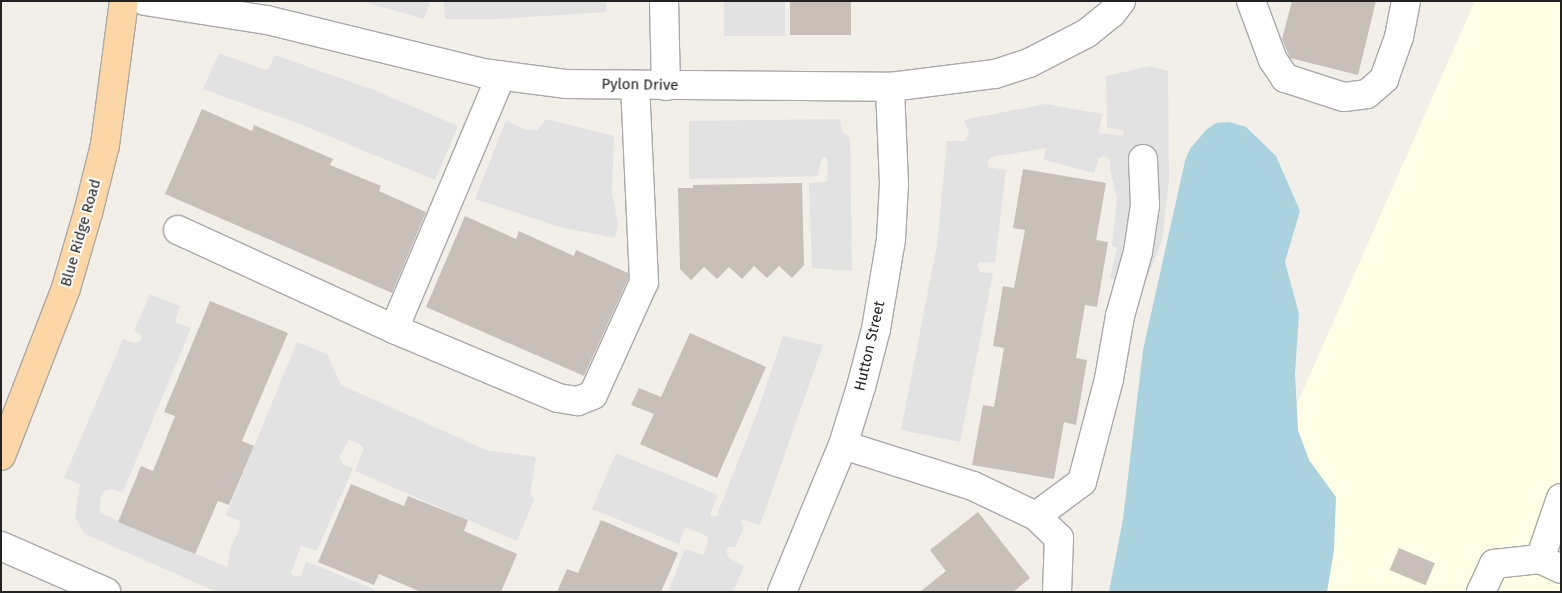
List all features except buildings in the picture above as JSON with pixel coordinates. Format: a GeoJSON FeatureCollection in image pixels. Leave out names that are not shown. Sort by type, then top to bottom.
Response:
{"type":"FeatureCollection","features":[{"type":"Feature","properties":{"kind":"main road","name":"Blue Ridge Road"},"geometry":{"type":"LineString","coordinates":[[1,456],[66,288],[88,213],[105,145],[124,1]]}},
{"type":"Feature","properties":{"kind":"street","name":"Pylon Drive"},"geometry":{"type":"LineString","coordinates":[[144,1],[267,20],[482,73],[565,84],[890,87],[995,74],[1029,63],[1087,34],[1112,12],[1121,1]]}},
{"type":"Feature","properties":{"kind":"street"},"geometry":{"type":"LineString","coordinates":[[664,1],[666,86]]}},
{"type":"Feature","properties":{"kind":"street"},"geometry":{"type":"LineString","coordinates":[[1251,1],[1273,60],[1285,78],[1344,97],[1367,94],[1384,79],[1399,37],[1406,1]]}},
{"type":"Feature","properties":{"kind":"street"},"geometry":{"type":"LineString","coordinates":[[394,329],[501,76]]}},
{"type":"Feature","properties":{"kind":"street"},"geometry":{"type":"LineString","coordinates":[[178,230],[394,329],[558,398],[578,401],[593,395],[644,282],[635,86]]}},
{"type":"Feature","properties":{"kind":"street","name":"Hutton Street"},"geometry":{"type":"LineString","coordinates":[[782,592],[843,445],[876,329],[891,239],[894,184],[890,87]]}},
{"type":"Feature","properties":{"kind":"street"},"geometry":{"type":"LineString","coordinates":[[1036,516],[1082,482],[1109,379],[1120,316],[1138,252],[1145,205],[1143,159]]}},
{"type":"Feature","properties":{"kind":"street"},"geometry":{"type":"LineString","coordinates":[[843,445],[973,486],[1036,516],[1059,538],[1057,592]]}},
{"type":"Feature","properties":{"kind":"street"},"geometry":{"type":"LineString","coordinates":[[1481,592],[1494,564],[1550,564],[1561,498]]}},
{"type":"Feature","properties":{"kind":"street"},"geometry":{"type":"LineString","coordinates":[[1,546],[106,592]]}},
{"type":"Feature","properties":{"kind":"shaded area"},"geometry":{"type":"Polygon","coordinates":[[[361,1],[430,1],[424,19],[361,1]]]}},
{"type":"Feature","properties":{"kind":"shaded area"},"geometry":{"type":"Polygon","coordinates":[[[444,1],[606,1],[606,12],[498,19],[445,19],[444,1]]]}},
{"type":"Feature","properties":{"kind":"shaded area"},"geometry":{"type":"Polygon","coordinates":[[[724,1],[785,1],[785,36],[724,36],[724,1]]]}},
{"type":"Feature","properties":{"kind":"shaded area"},"geometry":{"type":"Polygon","coordinates":[[[1475,1],[1561,1],[1561,592],[1214,592],[1475,1]]]}},
{"type":"Feature","properties":{"kind":"shaded area"},"geometry":{"type":"Polygon","coordinates":[[[219,53],[265,70],[269,68],[275,55],[374,90],[458,126],[435,180],[297,123],[203,89],[219,53]]]}},
{"type":"Feature","properties":{"kind":"shaded area"},"geometry":{"type":"Polygon","coordinates":[[[1150,66],[1168,71],[1169,180],[1162,241],[1142,290],[1110,278],[1117,248],[1112,246],[1117,198],[1110,169],[1110,160],[1104,156],[1099,158],[1094,173],[1044,160],[1046,148],[992,157],[988,160],[988,167],[1006,170],[995,263],[979,262],[977,265],[980,272],[993,273],[960,442],[901,430],[937,245],[947,141],[965,141],[969,132],[964,120],[1045,104],[1102,114],[1099,133],[1124,136],[1123,130],[1107,128],[1106,76],[1150,66]]]}},
{"type":"Feature","properties":{"kind":"shaded area"},"geometry":{"type":"Polygon","coordinates":[[[546,119],[614,136],[612,193],[618,223],[615,238],[560,227],[475,199],[506,120],[525,130],[538,130],[546,119]]]}},
{"type":"Feature","properties":{"kind":"shaded area"},"geometry":{"type":"Polygon","coordinates":[[[840,119],[842,131],[850,138],[852,271],[812,268],[809,183],[825,182],[828,179],[827,157],[822,157],[818,176],[689,179],[689,121],[840,119]]]}},
{"type":"Feature","properties":{"kind":"shaded area"},"geometry":{"type":"Polygon","coordinates":[[[150,294],[180,306],[175,322],[191,328],[123,492],[111,489],[104,491],[100,499],[100,513],[227,567],[231,546],[239,531],[240,521],[226,515],[297,342],[327,354],[341,385],[486,450],[536,457],[530,493],[534,499],[517,541],[355,471],[364,448],[360,444],[349,440],[339,457],[343,464],[353,468],[317,551],[301,546],[291,573],[295,577],[301,576],[306,561],[380,592],[217,592],[85,534],[75,518],[80,484],[64,478],[123,339],[133,343],[140,342],[141,335],[134,331],[150,294]]]}},
{"type":"Feature","properties":{"kind":"shaded area"},"geometry":{"type":"Polygon","coordinates":[[[783,336],[823,345],[760,525],[742,519],[741,522],[744,527],[735,547],[729,547],[726,551],[729,558],[744,566],[733,592],[668,592],[685,549],[704,555],[708,542],[707,536],[685,527],[679,544],[592,509],[616,453],[718,495],[710,514],[711,517],[717,515],[757,413],[783,336]]]}},
{"type":"Feature","properties":{"kind":"water"},"geometry":{"type":"Polygon","coordinates":[[[1229,122],[1246,127],[1276,156],[1300,211],[1285,262],[1299,314],[1295,374],[1298,430],[1309,460],[1336,497],[1334,550],[1327,592],[1109,592],[1123,519],[1143,350],[1185,161],[1190,149],[1207,129],[1216,123],[1229,122]]]}}]}
